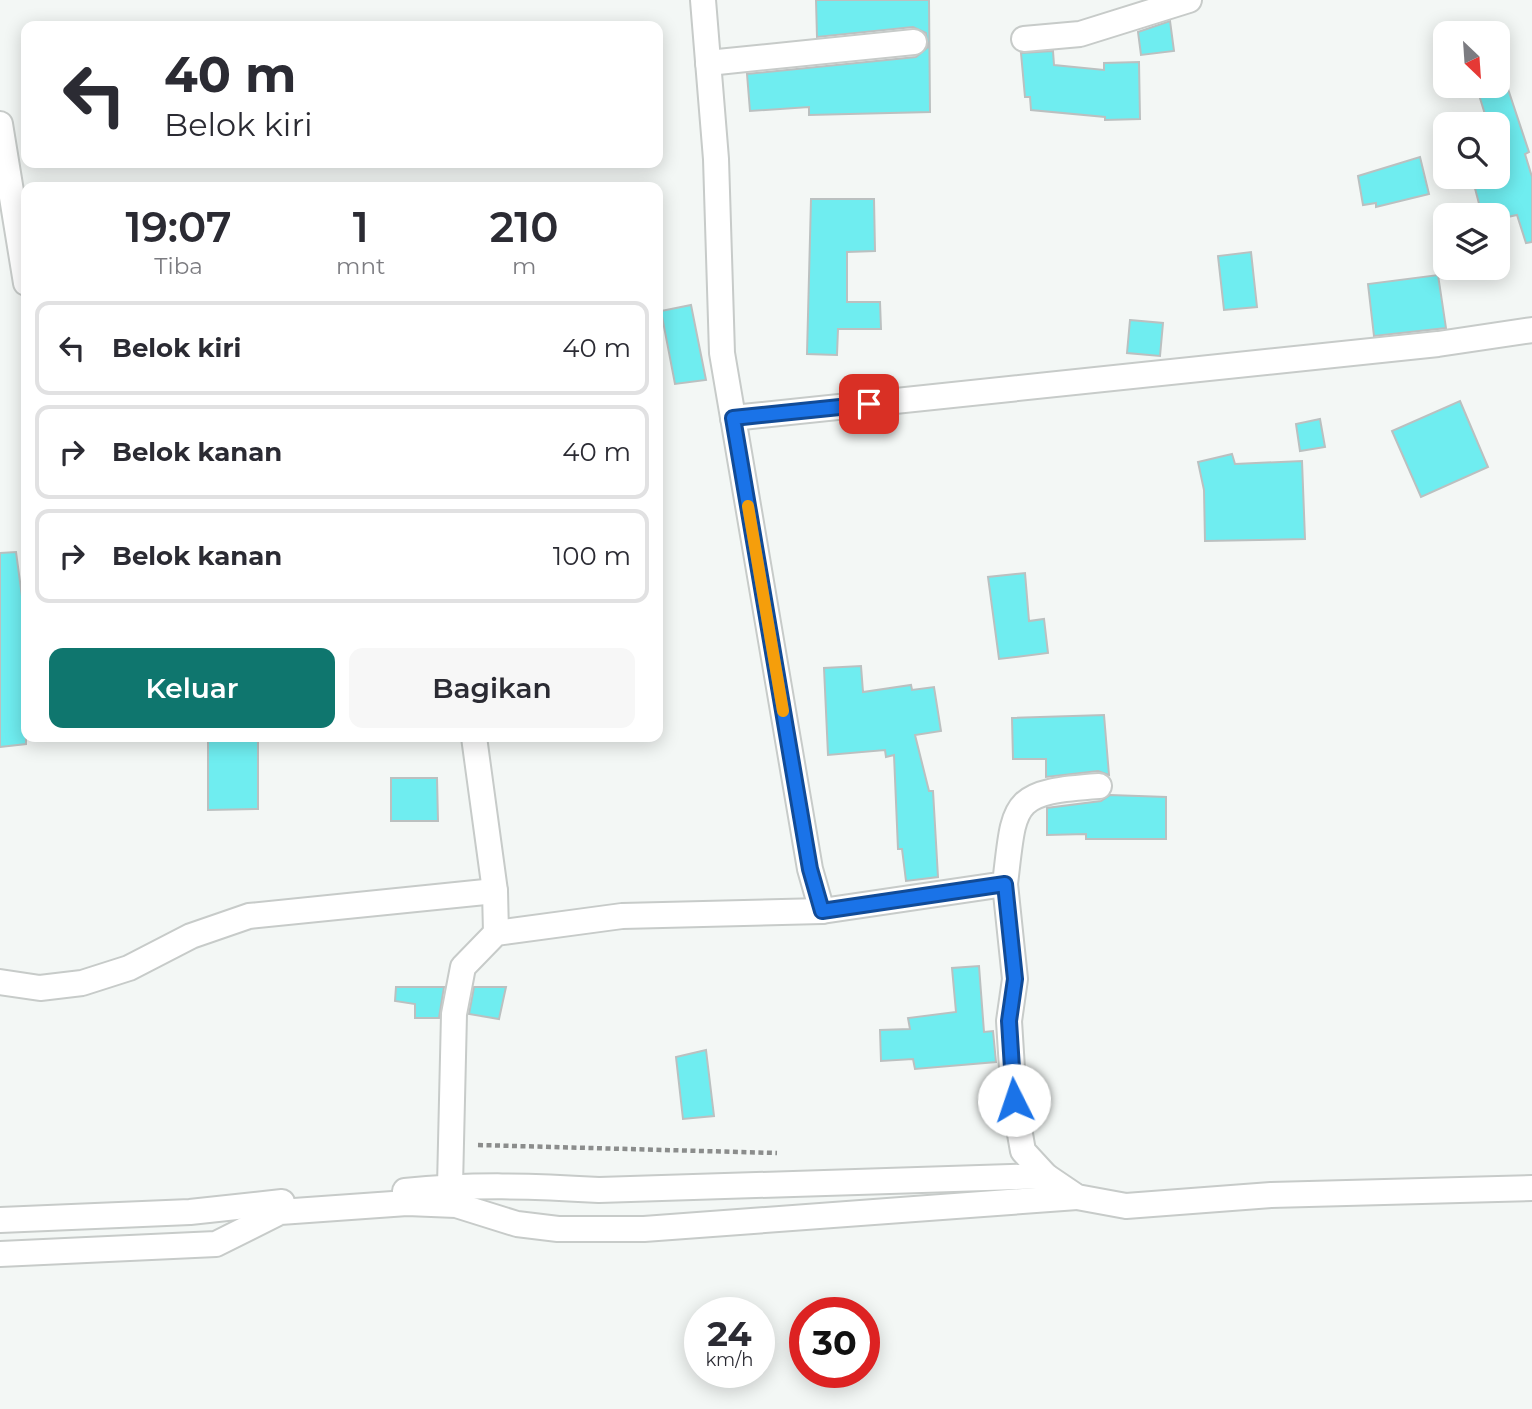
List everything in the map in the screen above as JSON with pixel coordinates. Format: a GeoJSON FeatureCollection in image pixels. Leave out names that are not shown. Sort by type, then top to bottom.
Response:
{"type":"FeatureCollection","features":[{"type":"Feature","properties":{"kind":"street"},"geometry":{"type":"LineString","coordinates":[[703,0],[716,159],[722,353],[810,869],[822,911]]}},
{"type":"Feature","properties":{"kind":"street"},"geometry":{"type":"LineString","coordinates":[[1024,39],[1080,34],[1189,0]]}},
{"type":"Feature","properties":{"kind":"street"},"geometry":{"type":"LineString","coordinates":[[708,63],[914,42]]}},
{"type":"Feature","properties":{"kind":"street"},"geometry":{"type":"LineString","coordinates":[[0,124],[21,252]]}},
{"type":"Feature","properties":{"kind":"street"},"geometry":{"type":"LineString","coordinates":[[733,418],[1438,344],[1532,330]]}},
{"type":"Feature","properties":{"kind":"street"},"geometry":{"type":"LineString","coordinates":[[475,742],[495,891],[496,933]]}},
{"type":"Feature","properties":{"kind":"street"},"geometry":{"type":"LineString","coordinates":[[1077,1198],[1046,1176],[1023,1152],[1014,1100],[1009,1021],[1015,979],[1005,884],[1013,817],[1021,806],[1059,789],[1099,786]]}},
{"type":"Feature","properties":{"kind":"street"},"geometry":{"type":"LineString","coordinates":[[450,1186],[454,1014],[463,967],[496,933],[622,916],[822,911],[1005,884]]}},
{"type":"Feature","properties":{"kind":"street"},"geometry":{"type":"LineString","coordinates":[[0,982],[40,988],[82,983],[129,968],[191,936],[249,916],[495,891]]}},
{"type":"Feature","properties":{"kind":"street"},"geometry":{"type":"LineString","coordinates":[[0,1220],[190,1212],[450,1186],[528,1185],[598,1190],[1046,1176]]}},
{"type":"Feature","properties":{"kind":"street"},"geometry":{"type":"LineString","coordinates":[[0,1254],[216,1244],[280,1212],[407,1203],[457,1205],[517,1224],[595,1229],[644,1228],[1077,1198],[1126,1206],[1271,1195],[1532,1188]]}},
{"type":"Feature","properties":{"kind":"path"},"geometry":{"type":"LineString","coordinates":[[453,1140],[487,1146],[788,1153]]}},
{"type":"Feature","properties":{"kind":"building"},"geometry":{"type":"Polygon","coordinates":[[[816,0],[929,0],[930,112],[809,115],[809,107],[750,111],[747,74],[916,57],[928,47],[926,33],[913,27],[817,37],[816,0]]]}},
{"type":"Feature","properties":{"kind":"building"},"geometry":{"type":"Polygon","coordinates":[[[1170,21],[1174,51],[1141,55],[1138,32],[1170,21]]]}},
{"type":"Feature","properties":{"kind":"building"},"geometry":{"type":"Polygon","coordinates":[[[1053,51],[1054,65],[1104,70],[1104,63],[1139,62],[1140,119],[1105,120],[1105,117],[1031,110],[1030,97],[1025,97],[1021,53],[1053,51]]]}},
{"type":"Feature","properties":{"kind":"building"},"geometry":{"type":"Polygon","coordinates":[[[1510,95],[1529,152],[1525,154],[1532,177],[1532,242],[1526,243],[1517,215],[1510,216],[1510,203],[1479,203],[1475,189],[1510,189],[1510,112],[1484,112],[1480,98],[1510,98],[1510,95]]]}},
{"type":"Feature","properties":{"kind":"building"},"geometry":{"type":"Polygon","coordinates":[[[1420,157],[1429,194],[1376,207],[1376,203],[1363,205],[1358,176],[1420,157]]]}},
{"type":"Feature","properties":{"kind":"building"},"geometry":{"type":"Polygon","coordinates":[[[811,199],[874,199],[875,251],[847,252],[847,302],[880,302],[881,329],[838,329],[837,355],[807,354],[811,199]]]}},
{"type":"Feature","properties":{"kind":"building"},"geometry":{"type":"Polygon","coordinates":[[[1251,252],[1257,307],[1224,310],[1218,256],[1251,252]]]}},
{"type":"Feature","properties":{"kind":"building"},"geometry":{"type":"Polygon","coordinates":[[[1433,276],[1433,280],[1439,280],[1446,328],[1374,336],[1368,284],[1433,276]]]}},
{"type":"Feature","properties":{"kind":"building"},"geometry":{"type":"Polygon","coordinates":[[[691,305],[706,380],[675,384],[663,311],[691,305]]]}},
{"type":"Feature","properties":{"kind":"building"},"geometry":{"type":"Polygon","coordinates":[[[1130,320],[1163,323],[1160,356],[1127,353],[1130,320]]]}},
{"type":"Feature","properties":{"kind":"building"},"geometry":{"type":"Polygon","coordinates":[[[1460,401],[1488,467],[1421,497],[1392,431],[1460,401]]]}},
{"type":"Feature","properties":{"kind":"building"},"geometry":{"type":"Polygon","coordinates":[[[1320,419],[1325,447],[1300,451],[1296,424],[1320,419]]]}},
{"type":"Feature","properties":{"kind":"building"},"geometry":{"type":"Polygon","coordinates":[[[1232,454],[1235,464],[1302,461],[1305,539],[1205,541],[1204,490],[1198,462],[1232,454]]]}},
{"type":"Feature","properties":{"kind":"building"},"geometry":{"type":"Polygon","coordinates":[[[16,552],[21,589],[21,742],[26,744],[0,747],[0,553],[16,552]]]}},
{"type":"Feature","properties":{"kind":"building"},"geometry":{"type":"Polygon","coordinates":[[[1025,573],[1029,621],[1044,619],[1048,653],[999,659],[988,577],[1025,573]]]}},
{"type":"Feature","properties":{"kind":"building"},"geometry":{"type":"Polygon","coordinates":[[[861,666],[863,692],[911,685],[912,690],[934,687],[941,731],[915,735],[929,791],[933,791],[938,877],[906,881],[902,849],[898,849],[894,755],[886,757],[885,750],[828,755],[824,668],[861,666]]]}},
{"type":"Feature","properties":{"kind":"building"},"geometry":{"type":"Polygon","coordinates":[[[1104,715],[1109,775],[1098,771],[1046,777],[1046,759],[1013,759],[1012,718],[1104,715]]]}},
{"type":"Feature","properties":{"kind":"building"},"geometry":{"type":"Polygon","coordinates":[[[208,742],[258,742],[258,809],[208,810],[208,742]]]}},
{"type":"Feature","properties":{"kind":"building"},"geometry":{"type":"Polygon","coordinates":[[[391,778],[437,778],[438,821],[391,821],[391,778]]]}},
{"type":"Feature","properties":{"kind":"building"},"geometry":{"type":"Polygon","coordinates":[[[1110,795],[1166,797],[1166,839],[1086,839],[1086,834],[1047,835],[1047,808],[1101,801],[1110,795]]]}},
{"type":"Feature","properties":{"kind":"building"},"geometry":{"type":"Polygon","coordinates":[[[979,966],[984,1032],[993,1031],[996,1062],[915,1069],[913,1059],[881,1061],[880,1030],[910,1029],[908,1018],[956,1012],[952,968],[979,966]]]}},
{"type":"Feature","properties":{"kind":"building"},"geometry":{"type":"Polygon","coordinates":[[[396,987],[444,987],[439,1018],[415,1018],[415,1004],[395,1001],[396,987]]]}},
{"type":"Feature","properties":{"kind":"building"},"geometry":{"type":"Polygon","coordinates":[[[474,987],[506,987],[499,1019],[469,1014],[474,987]]]}},
{"type":"Feature","properties":{"kind":"building"},"geometry":{"type":"Polygon","coordinates":[[[706,1050],[714,1116],[683,1119],[676,1057],[706,1050]]]}},
{"type":"Feature","properties":{"kind":"slow traffic"},"geometry":{"type":"LineString","coordinates":[[748,506],[783,711]]}},
{"type":"Feature","properties":{"kind":"route"},"geometry":{"type":"LineString","coordinates":[[869,404],[733,418],[810,869],[822,911],[1005,884],[1013,936],[1015,979],[1009,1021],[1014,1100]]}}]}
